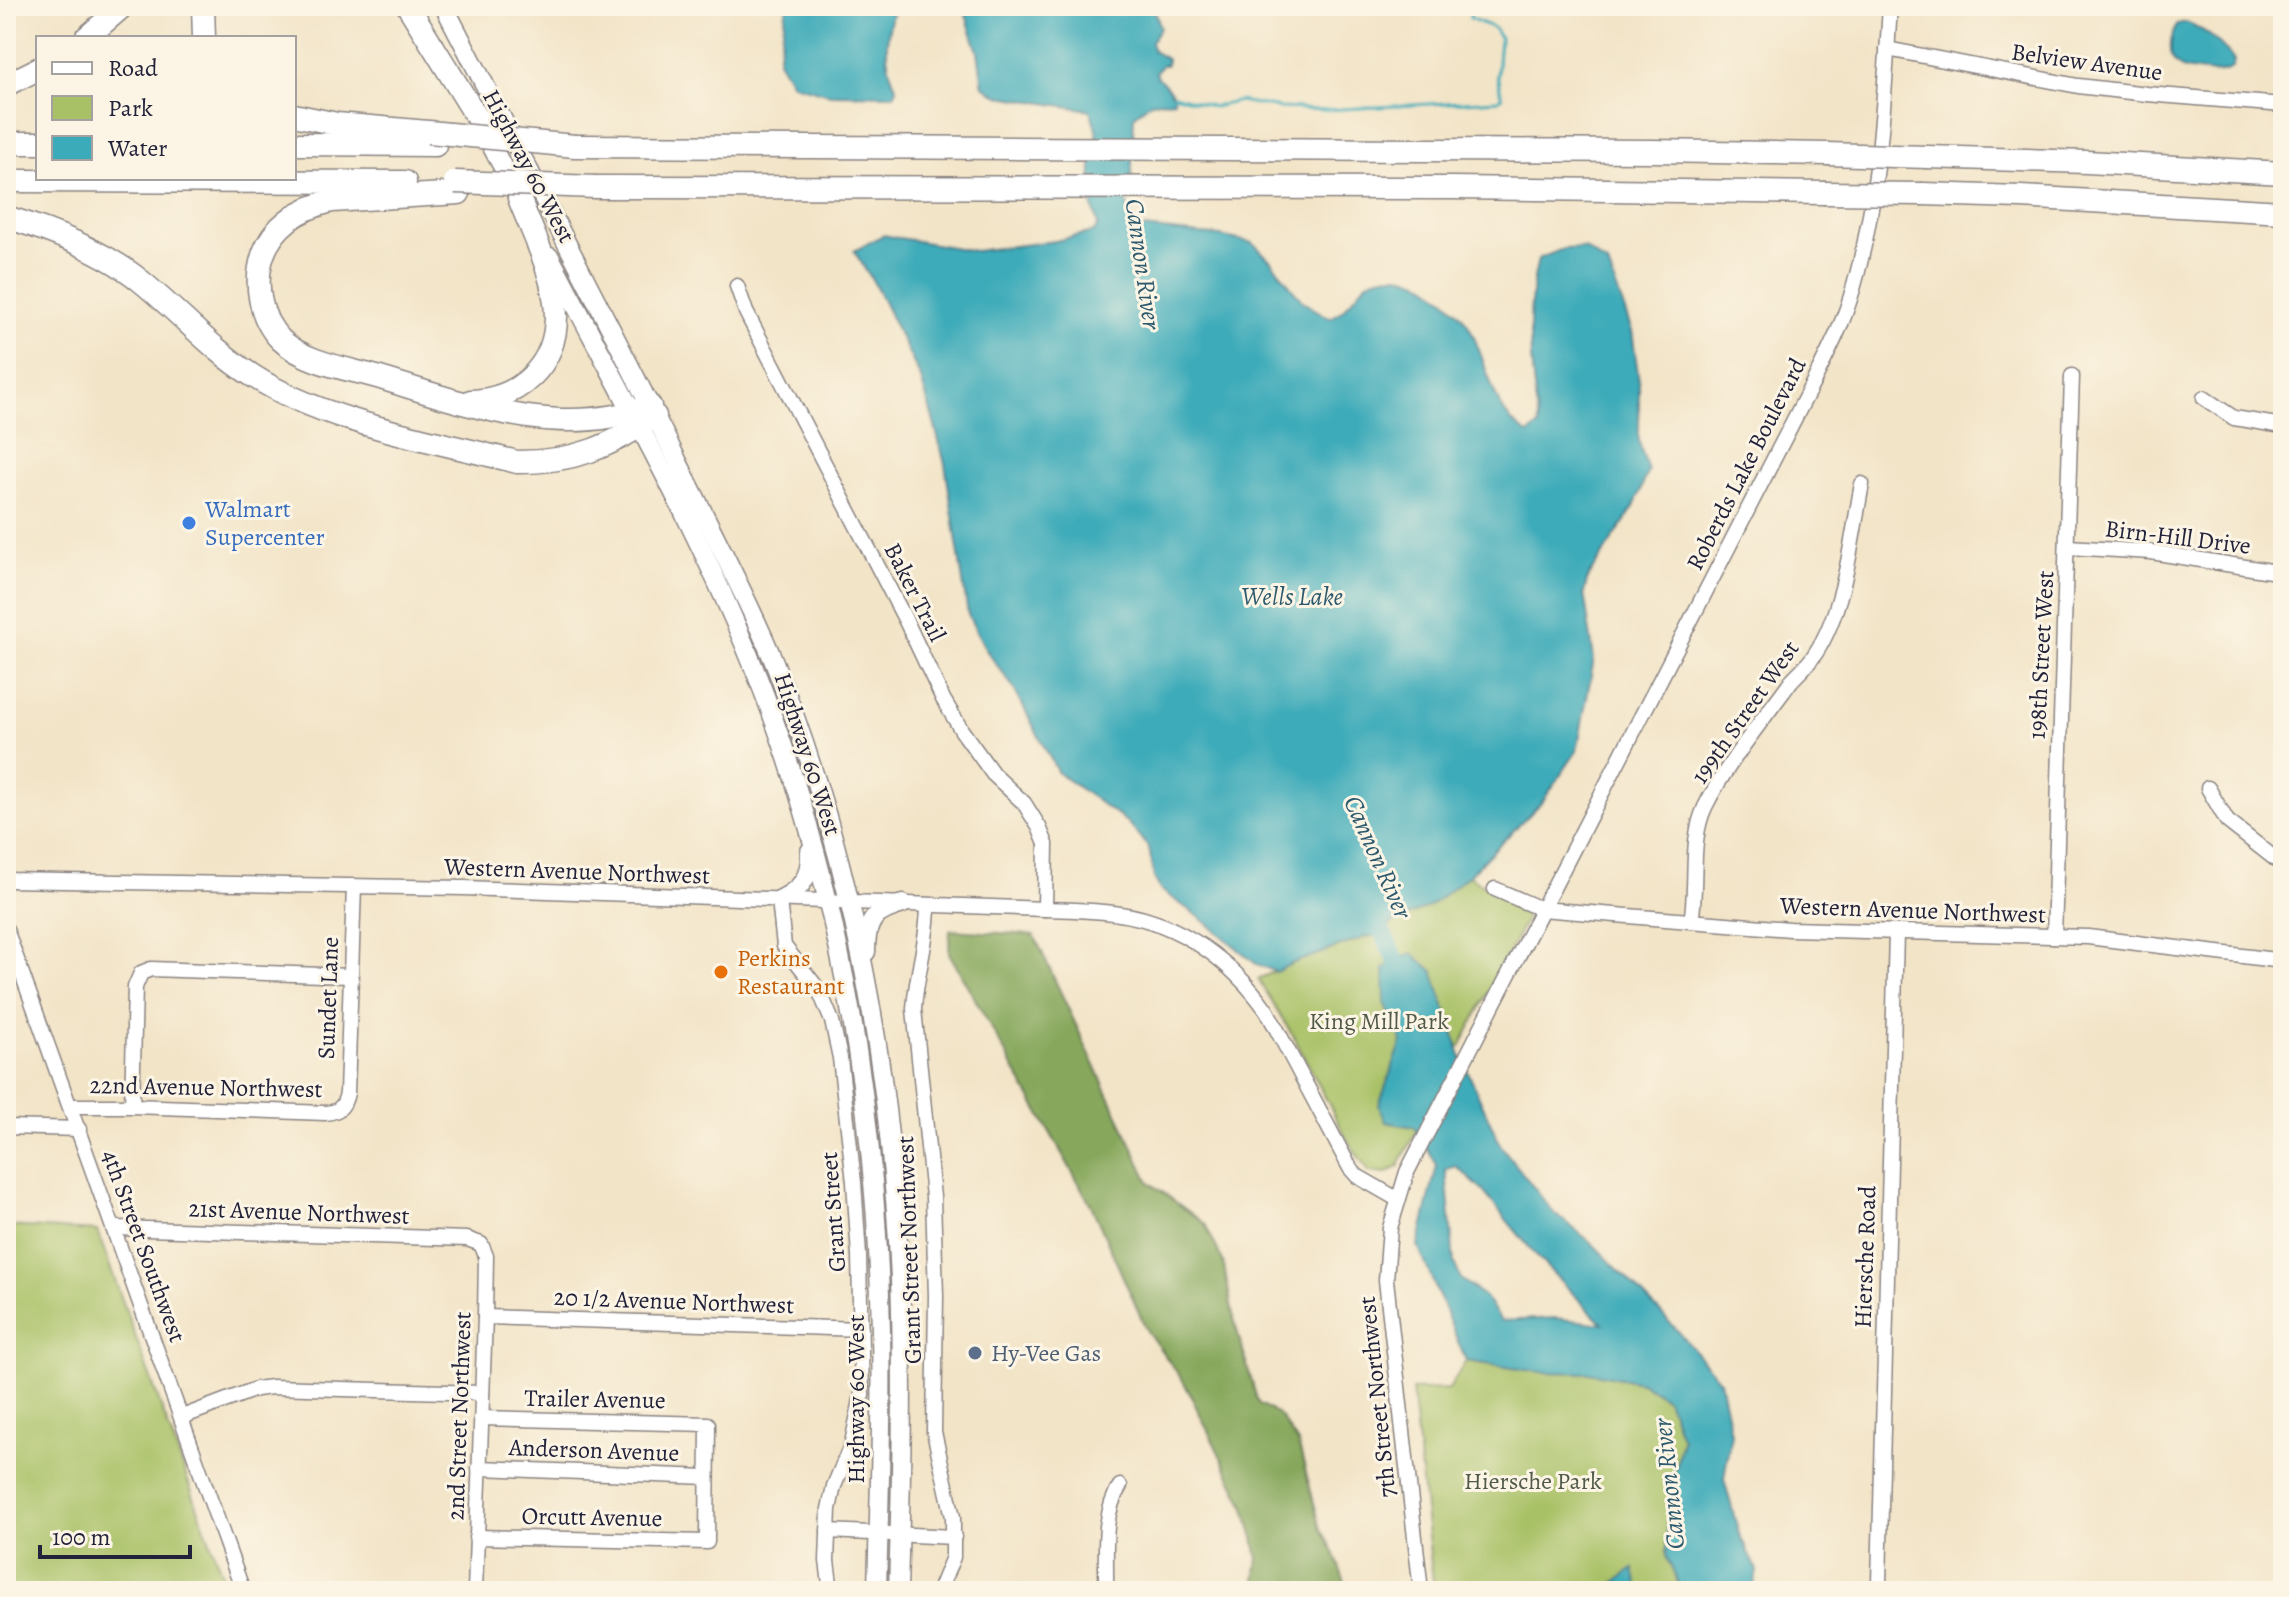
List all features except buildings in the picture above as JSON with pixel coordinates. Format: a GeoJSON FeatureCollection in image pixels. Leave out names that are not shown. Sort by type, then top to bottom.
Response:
{"type":"FeatureCollection","features":[{"type":"Feature","properties":{"kind":"highway"},"geometry":{"type":"LineString","coordinates":[[88,36],[123,6]]}},
{"type":"Feature","properties":{"kind":"highway"},"geometry":{"type":"LineString","coordinates":[[203,6],[204,36]]}},
{"type":"Feature","properties":{"kind":"highway"},"geometry":{"type":"LineString","coordinates":[[408,6],[478,119]]}},
{"type":"Feature","properties":{"kind":"highway"},"geometry":{"type":"LineString","coordinates":[[6,85],[36,70]]}},
{"type":"Feature","properties":{"kind":"highway"},"geometry":{"type":"LineString","coordinates":[[296,115],[432,139]]}},
{"type":"Feature","properties":{"kind":"highway"},"geometry":{"type":"LineString","coordinates":[[296,144],[432,139],[575,146],[1636,150],[2087,162],[2283,173]]}},
{"type":"Feature","properties":{"kind":"highway"},"geometry":{"type":"LineString","coordinates":[[6,143],[36,143]]}},
{"type":"Feature","properties":{"kind":"highway"},"geometry":{"type":"LineString","coordinates":[[6,181],[457,188],[1642,189],[2021,197],[2283,212]]}},
{"type":"Feature","properties":{"kind":"highway"},"geometry":{"type":"LineString","coordinates":[[457,188],[332,201],[298,213],[284,223],[264,253],[258,289],[268,323],[279,337],[300,353],[488,410],[527,417],[644,416]]}},
{"type":"Feature","properties":{"kind":"highway"},"geometry":{"type":"LineString","coordinates":[[450,399],[487,400],[521,386],[546,359],[553,342],[557,305],[553,288],[519,198]]}},
{"type":"Feature","properties":{"kind":"highway"},"geometry":{"type":"LineString","coordinates":[[6,217],[72,242],[104,258],[140,280],[204,339],[253,377],[290,398],[353,420],[517,462],[568,458],[608,445],[644,416]]}},
{"type":"Feature","properties":{"kind":"main road","name":"Highway 60 West"},"geometry":{"type":"LineString","coordinates":[[420,6],[519,198],[644,416],[744,644],[774,721],[808,828],[828,902],[860,1074],[877,1244],[881,1329],[877,1591]]}},
{"type":"Feature","properties":{"kind":"main road","name":"Highway 60 West"},"geometry":{"type":"LineString","coordinates":[[444,6],[644,416],[777,670],[809,759],[850,902],[885,1108],[900,1279],[898,1591]]}},
{"type":"Feature","properties":{"kind":"main road"},"geometry":{"type":"LineString","coordinates":[[779,900],[793,893],[808,877],[808,828]]}},
{"type":"Feature","properties":{"kind":"main road"},"geometry":{"type":"LineString","coordinates":[[867,991],[866,946],[870,923],[880,912],[903,904]]}},
{"type":"Feature","properties":{"kind":"street","name":"Roberds Lake Boulevard"},"geometry":{"type":"LineString","coordinates":[[1541,909],[1841,324],[1856,279],[1869,217],[1890,6]]}},
{"type":"Feature","properties":{"kind":"street","name":"Belview Avenue"},"geometry":{"type":"LineString","coordinates":[[1887,49],[2078,86],[2283,105]]}},
{"type":"Feature","properties":{"kind":"street","name":"Baker Trail"},"geometry":{"type":"LineString","coordinates":[[737,286],[746,312],[943,699],[993,774],[1024,803],[1039,827],[1046,844],[1045,909]]}},
{"type":"Feature","properties":{"kind":"street","name":"198th Street West"},"geometry":{"type":"LineString","coordinates":[[2054,936],[2072,376]]}},
{"type":"Feature","properties":{"kind":"street"},"geometry":{"type":"LineString","coordinates":[[2204,398],[2234,418],[2283,426]]}},
{"type":"Feature","properties":{"kind":"street","name":"199th Street West"},"geometry":{"type":"LineString","coordinates":[[1691,921],[1695,901],[1697,838],[1705,807],[1777,701],[1816,653],[1831,621],[1841,587],[1862,484]]}},
{"type":"Feature","properties":{"kind":"street","name":"Birn-Hill Drive"},"geometry":{"type":"LineString","coordinates":[[2068,547],[2151,552],[2283,573]]}},
{"type":"Feature","properties":{"kind":"street"},"geometry":{"type":"LineString","coordinates":[[2208,788],[2227,821],[2283,865]]}},
{"type":"Feature","properties":{"kind":"street","name":"Western Avenue Northwest"},"geometry":{"type":"LineString","coordinates":[[6,880],[354,886],[850,902],[1118,913],[1145,919],[1192,939],[1213,953],[1251,988],[1267,1011],[1350,1168],[1357,1176],[1397,1199]]}},
{"type":"Feature","properties":{"kind":"street","name":"Sundet Lane"},"geometry":{"type":"LineString","coordinates":[[339,1110],[345,1103],[347,1093],[354,886]]}},
{"type":"Feature","properties":{"kind":"street","name":"Western Avenue Northwest"},"geometry":{"type":"LineString","coordinates":[[1495,889],[1541,909],[1775,928],[2116,939],[2283,961]]}},
{"type":"Feature","properties":{"kind":"street","name":"Grant Street"},"geometry":{"type":"LineString","coordinates":[[779,900],[784,946],[824,1000],[838,1047],[854,1182],[862,1395],[859,1420],[834,1486],[829,1509],[827,1561],[831,1591]]}},
{"type":"Feature","properties":{"kind":"street","name":"Grant Street Northwest"},"geometry":{"type":"LineString","coordinates":[[928,905],[928,930],[917,978],[914,1009],[933,1212],[936,1296],[934,1432],[953,1517],[954,1537],[953,1557],[939,1591]]}},
{"type":"Feature","properties":{"kind":"street","name":"7th Street Northwest"},"geometry":{"type":"LineString","coordinates":[[1421,1591],[1386,1280],[1388,1241],[1397,1199],[1418,1152],[1541,909]]}},
{"type":"Feature","properties":{"kind":"street","name":"4th Street Southwest"},"geometry":{"type":"LineString","coordinates":[[6,929],[242,1585]]}},
{"type":"Feature","properties":{"kind":"street","name":"Hiersche Road"},"geometry":{"type":"LineString","coordinates":[[1879,1583],[1896,933]]}},
{"type":"Feature","properties":{"kind":"street"},"geometry":{"type":"LineString","coordinates":[[132,1106],[135,987],[141,973],[151,969],[350,976]]}},
{"type":"Feature","properties":{"kind":"street","name":"22nd Avenue Northwest"},"geometry":{"type":"LineString","coordinates":[[71,1106],[325,1113],[339,1110]]}},
{"type":"Feature","properties":{"kind":"street"},"geometry":{"type":"LineString","coordinates":[[6,1127],[79,1129]]}},
{"type":"Feature","properties":{"kind":"street","name":"21st Avenue Northwest"},"geometry":{"type":"LineString","coordinates":[[115,1228],[467,1239],[481,1244]]}},
{"type":"Feature","properties":{"kind":"street","name":"2nd Street Northwest"},"geometry":{"type":"LineString","coordinates":[[475,1591],[485,1317],[486,1256],[481,1244]]}},
{"type":"Feature","properties":{"kind":"street","name":"20 1/2 Avenue Northwest"},"geometry":{"type":"LineString","coordinates":[[485,1317],[861,1329]]}},
{"type":"Feature","properties":{"kind":"street"},"geometry":{"type":"LineString","coordinates":[[182,1417],[256,1389],[272,1387],[482,1393]]}},
{"type":"Feature","properties":{"kind":"street","name":"Trailer Avenue"},"geometry":{"type":"LineString","coordinates":[[481,1418],[708,1424],[707,1477]]}},
{"type":"Feature","properties":{"kind":"street","name":"Anderson Avenue"},"geometry":{"type":"LineString","coordinates":[[479,1468],[707,1477]]}},
{"type":"Feature","properties":{"kind":"street","name":"Orcutt Avenue"},"geometry":{"type":"LineString","coordinates":[[476,1537],[707,1542],[707,1477]]}},
{"type":"Feature","properties":{"kind":"street"},"geometry":{"type":"LineString","coordinates":[[1106,1591],[1110,1505],[1120,1486]]}},
{"type":"Feature","properties":{"kind":"street"},"geometry":{"type":"LineString","coordinates":[[828,1531],[954,1537]]}},
{"type":"Feature","properties":{"kind":"green space","name":"King Mill Park"},"geometry":{"type":"Polygon","coordinates":[[[1469,875],[1527,917],[1398,1167],[1386,1173],[1369,1172],[1348,1141],[1296,1041],[1258,979],[1293,963],[1382,934],[1392,923],[1430,906],[1469,875]]]}},
{"type":"Feature","properties":{"kind":"green space"},"geometry":{"type":"Polygon","coordinates":[[[950,930],[1034,935],[1149,1182],[1205,1224],[1223,1261],[1234,1320],[1258,1403],[1279,1415],[1298,1443],[1321,1529],[1334,1552],[1348,1591],[1260,1591],[1255,1580],[1258,1559],[1254,1538],[1243,1502],[1184,1382],[1147,1331],[1091,1205],[949,953],[950,930]]]}},
{"type":"Feature","properties":{"kind":"green space"},"geometry":{"type":"Polygon","coordinates":[[[6,1226],[97,1231],[228,1591],[6,1591],[6,1226]]]}},
{"type":"Feature","properties":{"kind":"green space","name":"Hiersche Park"},"geometry":{"type":"Polygon","coordinates":[[[1466,1361],[1540,1372],[1595,1373],[1641,1382],[1667,1399],[1682,1439],[1668,1507],[1666,1556],[1682,1591],[1639,1591],[1633,1570],[1602,1591],[1434,1591],[1412,1390],[1449,1389],[1466,1361]]]}},
{"type":"Feature","properties":{"kind":"water"},"geometry":{"type":"Polygon","coordinates":[[[787,6],[894,6],[887,58],[897,89],[894,95],[830,94],[792,84],[778,60],[787,6]]]}},
{"type":"Feature","properties":{"kind":"water","name":"Wells Lake"},"geometry":{"type":"Polygon","coordinates":[[[963,6],[1150,6],[1160,28],[1151,42],[1153,51],[1167,59],[1167,65],[1156,71],[1157,76],[1174,95],[1174,100],[1151,102],[1134,116],[1131,190],[1123,191],[1134,227],[1220,236],[1253,243],[1303,302],[1330,318],[1344,309],[1370,280],[1398,275],[1418,281],[1446,300],[1467,323],[1497,398],[1515,424],[1528,434],[1539,426],[1531,364],[1530,322],[1538,259],[1563,249],[1584,248],[1608,265],[1632,331],[1639,381],[1639,442],[1648,471],[1634,507],[1588,577],[1584,593],[1594,659],[1577,751],[1542,802],[1469,875],[1430,906],[1392,923],[1382,934],[1293,963],[1276,972],[1256,964],[1161,890],[1154,878],[1149,848],[1128,823],[1058,773],[1013,687],[986,650],[968,615],[945,464],[920,376],[873,281],[854,251],[883,235],[975,251],[1055,241],[1094,232],[1098,225],[1091,200],[1097,131],[1090,110],[999,96],[983,86],[978,52],[963,6]]]}},
{"type":"Feature","properties":{"kind":"water"},"geometry":{"type":"Polygon","coordinates":[[[2186,22],[2219,43],[2234,61],[2232,68],[2210,72],[2186,69],[2176,63],[2171,53],[2171,40],[2178,24],[2186,22]]]}},
{"type":"Feature","properties":{"kind":"water"},"geometry":{"type":"Polygon","coordinates":[[[1412,953],[1433,971],[1462,1059],[1501,1146],[1554,1213],[1592,1243],[1678,1331],[1720,1381],[1731,1433],[1724,1479],[1739,1534],[1757,1571],[1753,1591],[1682,1591],[1666,1556],[1668,1507],[1682,1439],[1667,1399],[1641,1382],[1595,1373],[1540,1372],[1466,1361],[1418,1246],[1437,1165],[1414,1127],[1386,1122],[1379,1105],[1402,1041],[1385,1003],[1384,968],[1412,953]],[[1456,1166],[1446,1170],[1454,1263],[1461,1279],[1485,1297],[1501,1321],[1555,1318],[1603,1324],[1538,1258],[1483,1191],[1456,1166]]]}},
{"type":"Feature","properties":{"kind":"water"},"geometry":{"type":"Polygon","coordinates":[[[1634,1569],[1639,1591],[1602,1591],[1634,1569]]]}},
{"type":"Feature","properties":{"kind":"waterway"},"geometry":{"type":"LineString","coordinates":[[1174,95],[1214,107],[1239,101],[1280,108],[1326,110],[1498,100],[1502,97],[1497,76],[1500,38],[1494,28],[1470,18],[1471,6]]}},
{"type":"Feature","properties":{"kind":"waterway","name":"Cannon River"},"geometry":{"type":"LineString","coordinates":[[1372,912],[1397,962],[1403,984]]}},
{"type":"Feature","properties":{"kind":"place","name":"Walmart Supercenter"},"geometry":{"type":"Point","coordinates":[189,523]}},
{"type":"Feature","properties":{"kind":"place","name":"Perkins Restaurant"},"geometry":{"type":"Point","coordinates":[721,972]}},
{"type":"Feature","properties":{"kind":"place","name":"Hy-Vee Gas"},"geometry":{"type":"Point","coordinates":[975,1353]}}]}
